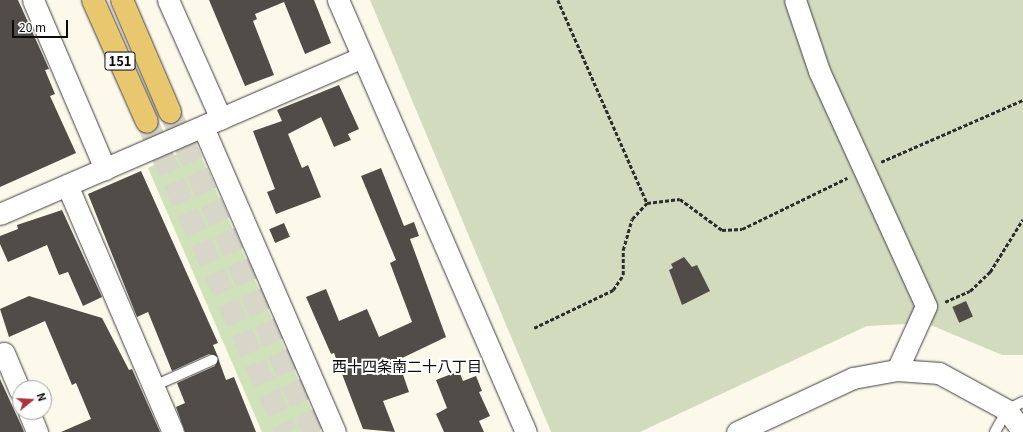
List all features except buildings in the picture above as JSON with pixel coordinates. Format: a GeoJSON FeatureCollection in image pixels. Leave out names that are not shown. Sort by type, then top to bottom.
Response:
{"type":"FeatureCollection","features":[{"type":"Feature","properties":{"kind":"main road","name":"151"},"geometry":{"type":"LineString","coordinates":[[93,0],[147,122]]}},
{"type":"Feature","properties":{"kind":"main road","name":"151"},"geometry":{"type":"LineString","coordinates":[[122,0],[170,112]]}},
{"type":"Feature","properties":{"kind":"street"},"geometry":{"type":"LineString","coordinates":[[33,0],[105,169]]}},
{"type":"Feature","properties":{"kind":"street"},"geometry":{"type":"LineString","coordinates":[[168,0],[212,123],[335,432]]}},
{"type":"Feature","properties":{"kind":"street"},"geometry":{"type":"LineString","coordinates":[[338,0],[526,432]]}},
{"type":"Feature","properties":{"kind":"street"},"geometry":{"type":"LineString","coordinates":[[795,0],[819,71],[926,306],[897,370]]}},
{"type":"Feature","properties":{"kind":"street"},"geometry":{"type":"LineString","coordinates":[[0,214],[362,57]]}},
{"type":"Feature","properties":{"kind":"street"},"geometry":{"type":"LineString","coordinates":[[68,185],[173,432]]}},
{"type":"Feature","properties":{"kind":"street"},"geometry":{"type":"LineString","coordinates":[[0,355],[4,353],[15,380]]}},
{"type":"Feature","properties":{"kind":"street"},"geometry":{"type":"LineString","coordinates":[[737,432],[853,378],[897,370],[939,373],[1015,406],[1023,432]]}},
{"type":"Feature","properties":{"kind":"street"},"geometry":{"type":"LineString","coordinates":[[32,420],[37,432]]}},
{"type":"Feature","properties":{"kind":"lane"},"geometry":{"type":"LineString","coordinates":[[154,386],[212,360]]}},
{"type":"Feature","properties":{"kind":"lane"},"geometry":{"type":"LineString","coordinates":[[996,432],[1015,406]]}},
{"type":"Feature","properties":{"kind":"path"},"geometry":{"type":"LineString","coordinates":[[558,0],[647,203]]}},
{"type":"Feature","properties":{"kind":"path"},"geometry":{"type":"LineString","coordinates":[[534,328],[613,290],[623,275],[623,250],[632,219],[647,203],[680,199],[722,230],[742,228],[865,170],[1023,100]]}},
{"type":"Feature","properties":{"kind":"path"},"geometry":{"type":"LineString","coordinates":[[926,306],[970,291],[990,272],[1023,219]]}},
{"type":"Feature","properties":{"kind":"green space"},"geometry":{"type":"Polygon","coordinates":[[[370,0],[1023,0],[1023,355],[1002,355],[926,323],[867,326],[640,432],[551,432],[370,0]]]}},
{"type":"Feature","properties":{"kind":"green space"},"geometry":{"type":"Polygon","coordinates":[[[188,148],[201,156],[321,432],[262,432],[148,168],[188,148]]]}},
{"type":"Feature","properties":{"kind":"tunnel"},"geometry":{"type":"LineString","coordinates":[[170,112],[314,432]]}},
{"type":"Feature","properties":{"kind":"tunnel"},"geometry":{"type":"LineString","coordinates":[[147,122],[286,432]]}},
{"type":"Feature","properties":{"kind":"district","name":"西十四条南二十八丁目"},"geometry":{"type":"Point","coordinates":[407,366]}}]}
